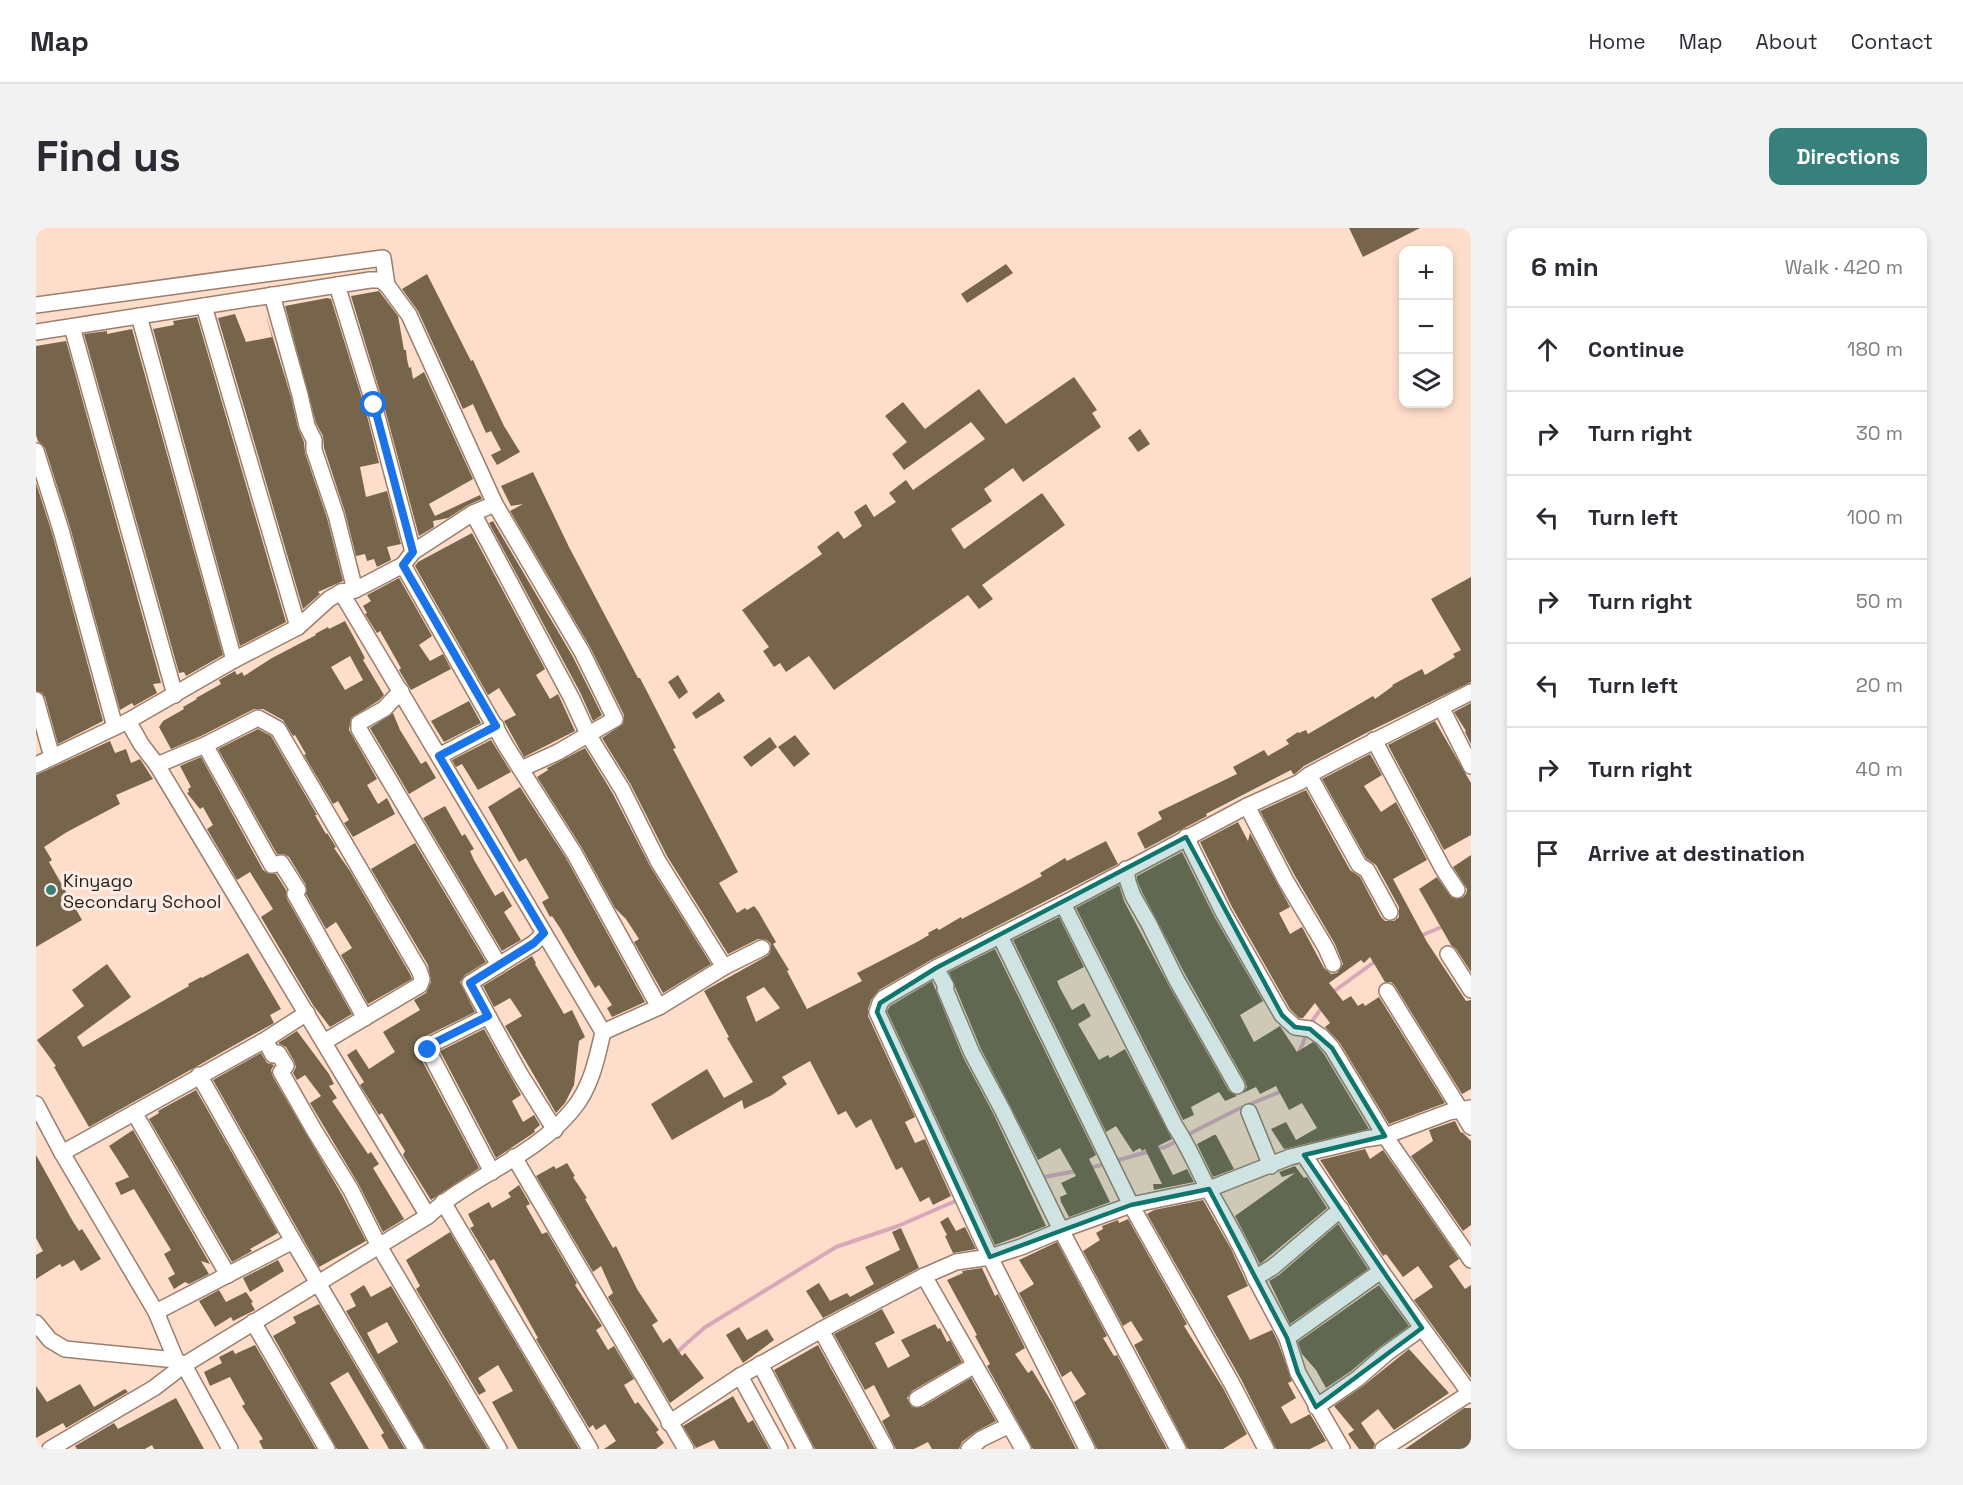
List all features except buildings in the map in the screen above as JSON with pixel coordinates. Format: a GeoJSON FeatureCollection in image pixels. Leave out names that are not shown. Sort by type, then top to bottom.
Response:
{"type":"FeatureCollection","features":[{"type":"Feature","properties":{"kind":"street"},"geometry":{"type":"LineString","coordinates":[[36,305],[383,258],[387,285]]}},
{"type":"Feature","properties":{"kind":"street"},"geometry":{"type":"LineString","coordinates":[[36,332],[370,280],[380,280],[387,285],[409,315],[495,504],[582,652],[615,719],[558,752],[521,769]]}},
{"type":"Feature","properties":{"kind":"street"},"geometry":{"type":"LineString","coordinates":[[336,285],[374,405],[413,552]]}},
{"type":"Feature","properties":{"kind":"street"},"geometry":{"type":"LineString","coordinates":[[50,1449],[154,1388],[180,1362],[253,1322],[428,1216],[443,1202],[555,1130],[574,1108],[588,1083],[603,1032],[439,756],[348,591],[336,515],[316,457],[314,440],[307,426],[272,295]]}},
{"type":"Feature","properties":{"kind":"street"},"geometry":{"type":"LineString","coordinates":[[104,296],[105,321]]}},
{"type":"Feature","properties":{"kind":"street"},"geometry":{"type":"LineString","coordinates":[[204,306],[298,627]]}},
{"type":"Feature","properties":{"kind":"street"},"geometry":{"type":"LineString","coordinates":[[139,316],[234,660]]}},
{"type":"Feature","properties":{"kind":"street"},"geometry":{"type":"LineString","coordinates":[[72,327],[175,695]]}},
{"type":"Feature","properties":{"kind":"street"},"geometry":{"type":"LineString","coordinates":[[36,451],[121,724],[141,744],[157,765],[428,1216]]}},
{"type":"Feature","properties":{"kind":"street"},"geometry":{"type":"LineString","coordinates":[[36,765],[121,724],[234,660],[298,627],[329,599],[403,565],[413,552],[473,513],[495,504]]}},
{"type":"Feature","properties":{"kind":"street"},"geometry":{"type":"LineString","coordinates":[[473,513],[572,697],[589,735],[622,789],[658,861],[724,967]]}},
{"type":"Feature","properties":{"kind":"street"},"geometry":{"type":"LineString","coordinates":[[403,565],[506,746],[574,853],[659,1007]]}},
{"type":"Feature","properties":{"kind":"street"},"geometry":{"type":"LineString","coordinates":[[402,691],[384,709],[359,723],[359,729],[500,965]]}},
{"type":"Feature","properties":{"kind":"street"},"geometry":{"type":"LineString","coordinates":[[1087,1449],[990,1257],[877,1012],[880,1003],[884,998],[936,968],[1063,904],[1186,837],[1299,782],[1374,740],[1471,692]]}},
{"type":"Feature","properties":{"kind":"street"},"geometry":{"type":"LineString","coordinates":[[36,700],[52,757]]}},
{"type":"Feature","properties":{"kind":"street"},"geometry":{"type":"LineString","coordinates":[[1441,708],[1471,766]]}},
{"type":"Feature","properties":{"kind":"street"},"geometry":{"type":"LineString","coordinates":[[157,765],[205,745],[258,718],[278,729],[419,970],[422,980],[420,985],[324,1042]]}},
{"type":"Feature","properties":{"kind":"street"},"geometry":{"type":"LineString","coordinates":[[439,756],[496,726]]}},
{"type":"Feature","properties":{"kind":"street"},"geometry":{"type":"LineString","coordinates":[[1374,740],[1457,890]]}},
{"type":"Feature","properties":{"kind":"street"},"geometry":{"type":"LineString","coordinates":[[205,745],[272,865],[281,863],[298,890],[295,894],[365,1018]]}},
{"type":"Feature","properties":{"kind":"street"},"geometry":{"type":"LineString","coordinates":[[1309,775],[1359,865],[1367,870],[1390,912]]}},
{"type":"Feature","properties":{"kind":"street"},"geometry":{"type":"LineString","coordinates":[[1247,806],[1306,919],[1326,948],[1333,964]]}},
{"type":"Feature","properties":{"kind":"street"},"geometry":{"type":"LineString","coordinates":[[1186,837],[1223,912],[1282,1015],[1295,1027],[1307,1029],[1322,1037],[1332,1048],[1385,1136],[1471,1260]]}},
{"type":"Feature","properties":{"kind":"street"},"geometry":{"type":"LineString","coordinates":[[1126,869],[1133,896],[1176,979],[1237,1086]]}},
{"type":"Feature","properties":{"kind":"street"},"geometry":{"type":"LineString","coordinates":[[1063,904],[1175,1126],[1245,1252],[1255,1278],[1287,1338],[1298,1373],[1342,1449]]}},
{"type":"Feature","properties":{"kind":"street"},"geometry":{"type":"LineString","coordinates":[[544,933],[534,943],[470,983],[519,1074],[555,1130]]}},
{"type":"Feature","properties":{"kind":"street"},"geometry":{"type":"LineString","coordinates":[[1000,936],[1131,1205],[1266,1449]]}},
{"type":"Feature","properties":{"kind":"street"},"geometry":{"type":"LineString","coordinates":[[603,1032],[659,1007],[724,967],[762,948]]}},
{"type":"Feature","properties":{"kind":"street"},"geometry":{"type":"LineString","coordinates":[[1448,954],[1471,990]]}},
{"type":"Feature","properties":{"kind":"street"},"geometry":{"type":"LineString","coordinates":[[936,968],[946,986],[945,989],[972,1053],[1061,1230],[1178,1449]]}},
{"type":"Feature","properties":{"kind":"street"},"geometry":{"type":"LineString","coordinates":[[1387,991],[1465,1110],[1471,1127]]}},
{"type":"Feature","properties":{"kind":"street"},"geometry":{"type":"LineString","coordinates":[[62,1153],[265,1040],[307,1013]]}},
{"type":"Feature","properties":{"kind":"street"},"geometry":{"type":"LineString","coordinates":[[488,1016],[430,1045],[428,1050],[492,1172]]}},
{"type":"Feature","properties":{"kind":"street"},"geometry":{"type":"LineString","coordinates":[[265,1040],[273,1055],[278,1053],[286,1066],[281,1072],[351,1190],[379,1246],[499,1449]]}},
{"type":"Feature","properties":{"kind":"street"},"geometry":{"type":"LineString","coordinates":[[199,1075],[293,1241],[416,1449]]}},
{"type":"Feature","properties":{"kind":"street"},"geometry":{"type":"LineString","coordinates":[[36,1104],[62,1153],[156,1312],[180,1362],[229,1449]]}},
{"type":"Feature","properties":{"kind":"street"},"geometry":{"type":"LineString","coordinates":[[669,1423],[760,1364],[924,1276],[956,1262],[990,1257],[1021,1247],[1131,1205],[1209,1189],[1290,1157],[1385,1136],[1449,1113],[1465,1110]]}},
{"type":"Feature","properties":{"kind":"street"},"geometry":{"type":"LineString","coordinates":[[1249,1112],[1271,1166]]}},
{"type":"Feature","properties":{"kind":"street"},"geometry":{"type":"LineString","coordinates":[[135,1114],[228,1275]]}},
{"type":"Feature","properties":{"kind":"street"},"geometry":{"type":"LineString","coordinates":[[1304,1155],[1382,1271],[1470,1394],[1383,1449]]}},
{"type":"Feature","properties":{"kind":"street"},"geometry":{"type":"LineString","coordinates":[[514,1157],[686,1449]]}},
{"type":"Feature","properties":{"kind":"street"},"geometry":{"type":"LineString","coordinates":[[443,1202],[590,1449]]}},
{"type":"Feature","properties":{"kind":"street"},"geometry":{"type":"LineString","coordinates":[[1255,1278],[1273,1267],[1341,1209]]}},
{"type":"Feature","properties":{"kind":"street"},"geometry":{"type":"LineString","coordinates":[[156,1312],[293,1241]]}},
{"type":"Feature","properties":{"kind":"street"},"geometry":{"type":"LineString","coordinates":[[1287,1338],[1382,1271]]}},
{"type":"Feature","properties":{"kind":"street"},"geometry":{"type":"LineString","coordinates":[[924,1276],[1023,1449]]}},
{"type":"Feature","properties":{"kind":"street"},"geometry":{"type":"LineString","coordinates":[[253,1322],[327,1449]]}},
{"type":"Feature","properties":{"kind":"street"},"geometry":{"type":"LineString","coordinates":[[36,1323],[50,1340],[65,1349],[180,1362]]}},
{"type":"Feature","properties":{"kind":"street"},"geometry":{"type":"LineString","coordinates":[[1316,1407],[1357,1379],[1387,1353],[1422,1328]]}},
{"type":"Feature","properties":{"kind":"street"},"geometry":{"type":"LineString","coordinates":[[821,1330],[886,1449]]}},
{"type":"Feature","properties":{"kind":"street"},"geometry":{"type":"LineString","coordinates":[[760,1364],[805,1449]]}},
{"type":"Feature","properties":{"kind":"street"},"geometry":{"type":"LineString","coordinates":[[917,1399],[975,1365]]}},
{"type":"Feature","properties":{"kind":"street"},"geometry":{"type":"LineString","coordinates":[[740,1376],[780,1449]]}},
{"type":"Feature","properties":{"kind":"street"},"geometry":{"type":"LineString","coordinates":[[969,1449],[981,1439],[1008,1426]]}},
{"type":"Feature","properties":{"kind":"highlighted area"},"geometry":{"type":"Polygon","coordinates":[[[1186,837],[1282,1015],[1295,1027],[1310,1029],[1332,1048],[1385,1136],[1304,1155],[1422,1328],[1316,1407],[1298,1373],[1287,1338],[1209,1189],[1131,1205],[990,1257],[877,1012],[880,1003],[936,968],[1186,837]]]}},
{"type":"Feature","properties":{"kind":"waterway"},"geometry":{"type":"LineString","coordinates":[[1420,936],[1444,926]]}},
{"type":"Feature","properties":{"kind":"waterway"},"geometry":{"type":"LineString","coordinates":[[1333,992],[1377,960]]}},
{"type":"Feature","properties":{"kind":"waterway"},"geometry":{"type":"LineString","coordinates":[[1310,1024],[1323,1006]]}},
{"type":"Feature","properties":{"kind":"waterway"},"geometry":{"type":"LineString","coordinates":[[1298,1055],[1308,1031]]}},
{"type":"Feature","properties":{"kind":"waterway"},"geometry":{"type":"LineString","coordinates":[[1185,1136],[1236,1110],[1282,1091]]}},
{"type":"Feature","properties":{"kind":"waterway"},"geometry":{"type":"LineString","coordinates":[[1115,1161],[1165,1147],[1179,1140]]}},
{"type":"Feature","properties":{"kind":"waterway"},"geometry":{"type":"LineString","coordinates":[[1089,1168],[1105,1164]]}},
{"type":"Feature","properties":{"kind":"waterway"},"geometry":{"type":"LineString","coordinates":[[1039,1178],[1076,1171]]}},
{"type":"Feature","properties":{"kind":"waterway"},"geometry":{"type":"LineString","coordinates":[[676,1353],[704,1328],[836,1247],[898,1226],[960,1199]]}},
{"type":"Feature","properties":{"kind":"place","name":"Kinyago Secondary School"},"geometry":{"type":"Point","coordinates":[51,890]}},
{"type":"Feature","properties":{"kind":"route"},"geometry":{"type":"LineString","coordinates":[[374,405],[413,552],[403,565],[496,726],[439,756],[544,933],[534,943],[470,983],[488,1016],[430,1045],[428,1050]]}}]}
